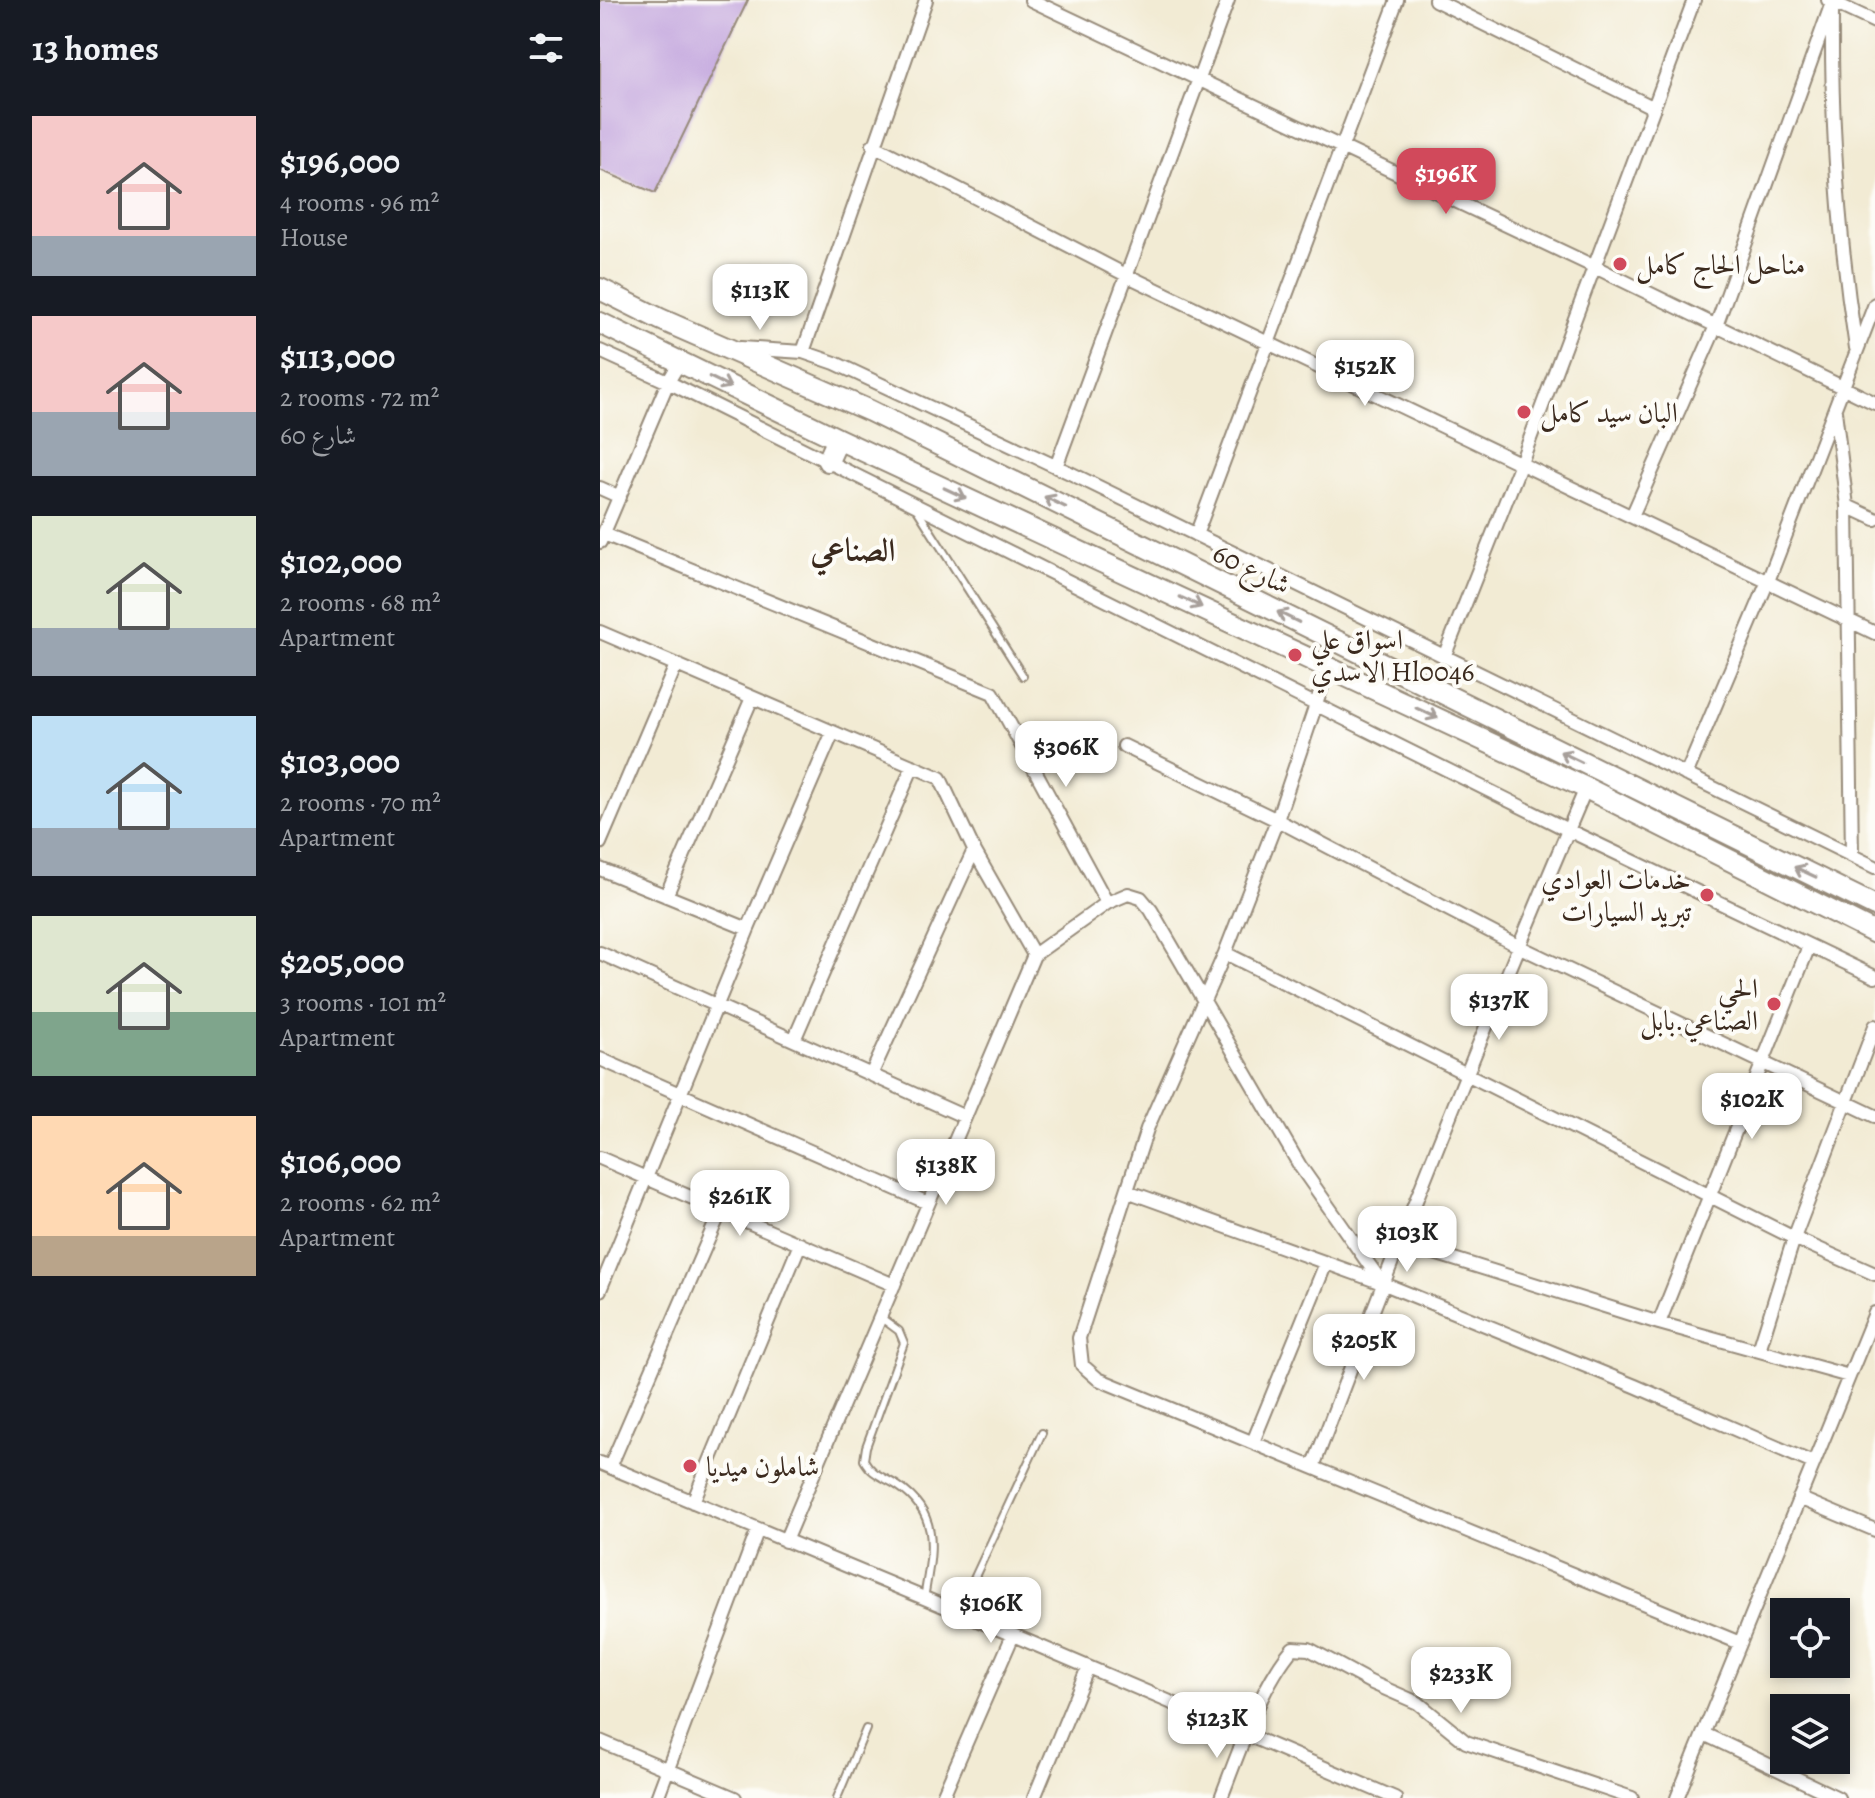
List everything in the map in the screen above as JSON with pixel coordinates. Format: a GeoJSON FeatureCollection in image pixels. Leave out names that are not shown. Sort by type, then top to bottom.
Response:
{"type":"FeatureCollection","features":[{"type":"Feature","properties":{"kind":"highway","name":"شارع 60"},"geometry":{"type":"LineString","coordinates":[[600,289],[870,411],[1875,906]]}},
{"type":"Feature","properties":{"kind":"highway","name":"شارع 60"},"geometry":{"type":"LineString","coordinates":[[600,323],[838,439],[1586,788],[1875,933]]}},
{"type":"Feature","properties":{"kind":"highway"},"geometry":{"type":"LineString","coordinates":[[828,461],[838,439]]}},
{"type":"Feature","properties":{"kind":"street"},"geometry":{"type":"LineString","coordinates":[[803,352],[926,0]]}},
{"type":"Feature","properties":{"kind":"street"},"geometry":{"type":"LineString","coordinates":[[1031,0],[1875,403]]}},
{"type":"Feature","properties":{"kind":"street"},"geometry":{"type":"LineString","coordinates":[[1056,467],[1228,0]]}},
{"type":"Feature","properties":{"kind":"street"},"geometry":{"type":"LineString","coordinates":[[1196,535],[1397,0]]}},
{"type":"Feature","properties":{"kind":"street"},"geometry":{"type":"LineString","coordinates":[[1435,0],[1654,108]]}},
{"type":"Feature","properties":{"kind":"street"},"geometry":{"type":"LineString","coordinates":[[1444,657],[1521,463],[1694,0]]}},
{"type":"Feature","properties":{"kind":"street"},"geometry":{"type":"LineString","coordinates":[[1831,1],[1875,22]]}},
{"type":"Feature","properties":{"kind":"street"},"geometry":{"type":"LineString","coordinates":[[1632,516],[1716,326],[1831,1]]}},
{"type":"Feature","properties":{"kind":"street"},"geometry":{"type":"LineString","coordinates":[[1831,1],[1831,107],[1842,265],[1856,351]]}},
{"type":"Feature","properties":{"kind":"street"},"geometry":{"type":"LineString","coordinates":[[873,145],[1126,275],[1875,633]]}},
{"type":"Feature","properties":{"kind":"street"},"geometry":{"type":"LineString","coordinates":[[1686,775],[1768,581],[1875,304]]}},
{"type":"Feature","properties":{"kind":"street"},"geometry":{"type":"LineString","coordinates":[[712,342],[803,352],[835,363],[1056,467],[1875,867]]}},
{"type":"Feature","properties":{"kind":"street"},"geometry":{"type":"LineString","coordinates":[[600,351],[828,461],[1568,830],[1875,977]]}},
{"type":"Feature","properties":{"kind":"street"},"geometry":{"type":"LineString","coordinates":[[680,362],[668,382],[602,538],[993,693],[1107,903]]}},
{"type":"Feature","properties":{"kind":"street"},"geometry":{"type":"LineString","coordinates":[[1835,411],[1847,506],[1852,855]]}},
{"type":"Feature","properties":{"kind":"street"},"geometry":{"type":"LineString","coordinates":[[600,488],[620,497]]}},
{"type":"Feature","properties":{"kind":"street"},"geometry":{"type":"LineString","coordinates":[[1847,506],[1875,519]]}},
{"type":"Feature","properties":{"kind":"street"},"geometry":{"type":"LineString","coordinates":[[600,632],[940,778],[974,850],[1034,955]]}},
{"type":"Feature","properties":{"kind":"street"},"geometry":{"type":"LineString","coordinates":[[600,843],[676,665]]}},
{"type":"Feature","properties":{"kind":"street"},"geometry":{"type":"LineString","coordinates":[[1329,666],[1277,820],[1225,953],[1147,1129],[1079,1338],[1082,1365],[1098,1379],[1740,1643]]}},
{"type":"Feature","properties":{"kind":"street"},"geometry":{"type":"LineString","coordinates":[[666,896],[752,698]]}},
{"type":"Feature","properties":{"kind":"street"},"geometry":{"type":"LineString","coordinates":[[600,1290],[679,1094],[833,732]]}},
{"type":"Feature","properties":{"kind":"street"},"geometry":{"type":"LineString","coordinates":[[1124,746],[1277,820],[1518,946],[1875,1116]]}},
{"type":"Feature","properties":{"kind":"street"},"geometry":{"type":"LineString","coordinates":[[794,1040],[913,766]]}},
{"type":"Feature","properties":{"kind":"street"},"geometry":{"type":"LineString","coordinates":[[1313,1467],[1382,1283],[1518,946],[1586,788]]}},
{"type":"Feature","properties":{"kind":"street"},"geometry":{"type":"LineString","coordinates":[[871,1075],[974,850]]}},
{"type":"Feature","properties":{"kind":"street"},"geometry":{"type":"LineString","coordinates":[[600,869],[748,929]]}},
{"type":"Feature","properties":{"kind":"street"},"geometry":{"type":"LineString","coordinates":[[785,1541],[1034,955],[1107,903],[1128,894],[1141,898],[1204,997],[1300,1166],[1382,1283]]}},
{"type":"Feature","properties":{"kind":"street"},"geometry":{"type":"LineString","coordinates":[[1659,1323],[1809,946]]}},
{"type":"Feature","properties":{"kind":"street"},"geometry":{"type":"LineString","coordinates":[[600,953],[965,1117]]}},
{"type":"Feature","properties":{"kind":"street"},"geometry":{"type":"LineString","coordinates":[[1225,953],[1794,1238],[1875,1274]]}},
{"type":"Feature","properties":{"kind":"street"},"geometry":{"type":"LineString","coordinates":[[1759,1350],[1794,1238],[1875,1026]]}},
{"type":"Feature","properties":{"kind":"street"},"geometry":{"type":"LineString","coordinates":[[600,1059],[928,1203]]}},
{"type":"Feature","properties":{"kind":"street"},"geometry":{"type":"LineString","coordinates":[[600,1158],[894,1285]]}},
{"type":"Feature","properties":{"kind":"street"},"geometry":{"type":"LineString","coordinates":[[1127,1191],[1382,1283],[1635,1386],[1813,1463]]}},
{"type":"Feature","properties":{"kind":"street"},"geometry":{"type":"LineString","coordinates":[[721,1210],[605,1465],[1395,1798]]}},
{"type":"Feature","properties":{"kind":"street"},"geometry":{"type":"LineString","coordinates":[[1399,1242],[1659,1323],[1849,1376]]}},
{"type":"Feature","properties":{"kind":"street"},"geometry":{"type":"LineString","coordinates":[[693,1502],[800,1244]]}},
{"type":"Feature","properties":{"kind":"street"},"geometry":{"type":"LineString","coordinates":[[1253,1442],[1326,1263]]}},
{"type":"Feature","properties":{"kind":"street"},"geometry":{"type":"LineString","coordinates":[[1677,1798],[1875,1313]]}},
{"type":"Feature","properties":{"kind":"street"},"geometry":{"type":"LineString","coordinates":[[1799,1498],[1875,1530]]}},
{"type":"Feature","properties":{"kind":"street"},"geometry":{"type":"LineString","coordinates":[[657,1798],[758,1529]]}},
{"type":"Feature","properties":{"kind":"street"},"geometry":{"type":"LineString","coordinates":[[942,1798],[1013,1635]]}},
{"type":"Feature","properties":{"kind":"street"},"geometry":{"type":"LineString","coordinates":[[1221,1798],[1246,1735],[1282,1660],[1293,1648],[1309,1649],[1370,1682],[1418,1703],[1466,1742],[1632,1798]]}},
{"type":"Feature","properties":{"kind":"street"},"geometry":{"type":"LineString","coordinates":[[1034,1798],[1088,1667]]}},
{"type":"Feature","properties":{"kind":"street"},"geometry":{"type":"LineString","coordinates":[[1704,1734],[1838,1798]]}},
{"type":"Feature","properties":{"kind":"street"},"geometry":{"type":"LineString","coordinates":[[600,1741],[735,1798]]}},
{"type":"Feature","properties":{"kind":"lane"},"geometry":{"type":"LineString","coordinates":[[914,505],[1023,676]]}},
{"type":"Feature","properties":{"kind":"lane"},"geometry":{"type":"LineString","coordinates":[[880,1317],[899,1331],[904,1343],[864,1460],[870,1471],[900,1487],[925,1514],[932,1543],[924,1599]]}},
{"type":"Feature","properties":{"kind":"lane"},"geometry":{"type":"LineString","coordinates":[[958,1612],[1042,1433]]}},
{"type":"Feature","properties":{"kind":"lane"},"geometry":{"type":"LineString","coordinates":[[837,1798],[866,1729]]}},
{"type":"Feature","properties":{"kind":"building"},"geometry":{"type":"Polygon","coordinates":[[[600,0],[748,0],[655,193],[600,170],[600,0]]]}},
{"type":"Feature","properties":{"kind":"place","name":"مناحل الحاج كامل"},"geometry":{"type":"Point","coordinates":[1620,264]}},
{"type":"Feature","properties":{"kind":"place","name":"البان سيد كامل"},"geometry":{"type":"Point","coordinates":[1524,412]}},
{"type":"Feature","properties":{"kind":"place","name":"اسواق علي الاسدي Hl0046"},"geometry":{"type":"Point","coordinates":[1295,655]}},
{"type":"Feature","properties":{"kind":"place","name":"خدمات العوادي تبريد السيارات"},"geometry":{"type":"Point","coordinates":[1707,895]}},
{"type":"Feature","properties":{"kind":"place","name":"الحي الصناعي.بابل"},"geometry":{"type":"Point","coordinates":[1774,1004]}},
{"type":"Feature","properties":{"kind":"place","name":"شاملون ميديا"},"geometry":{"type":"Point","coordinates":[690,1466]}},
{"type":"Feature","properties":{"kind":"district","name":"الصناعي"},"geometry":{"type":"Point","coordinates":[853,550]}}]}
